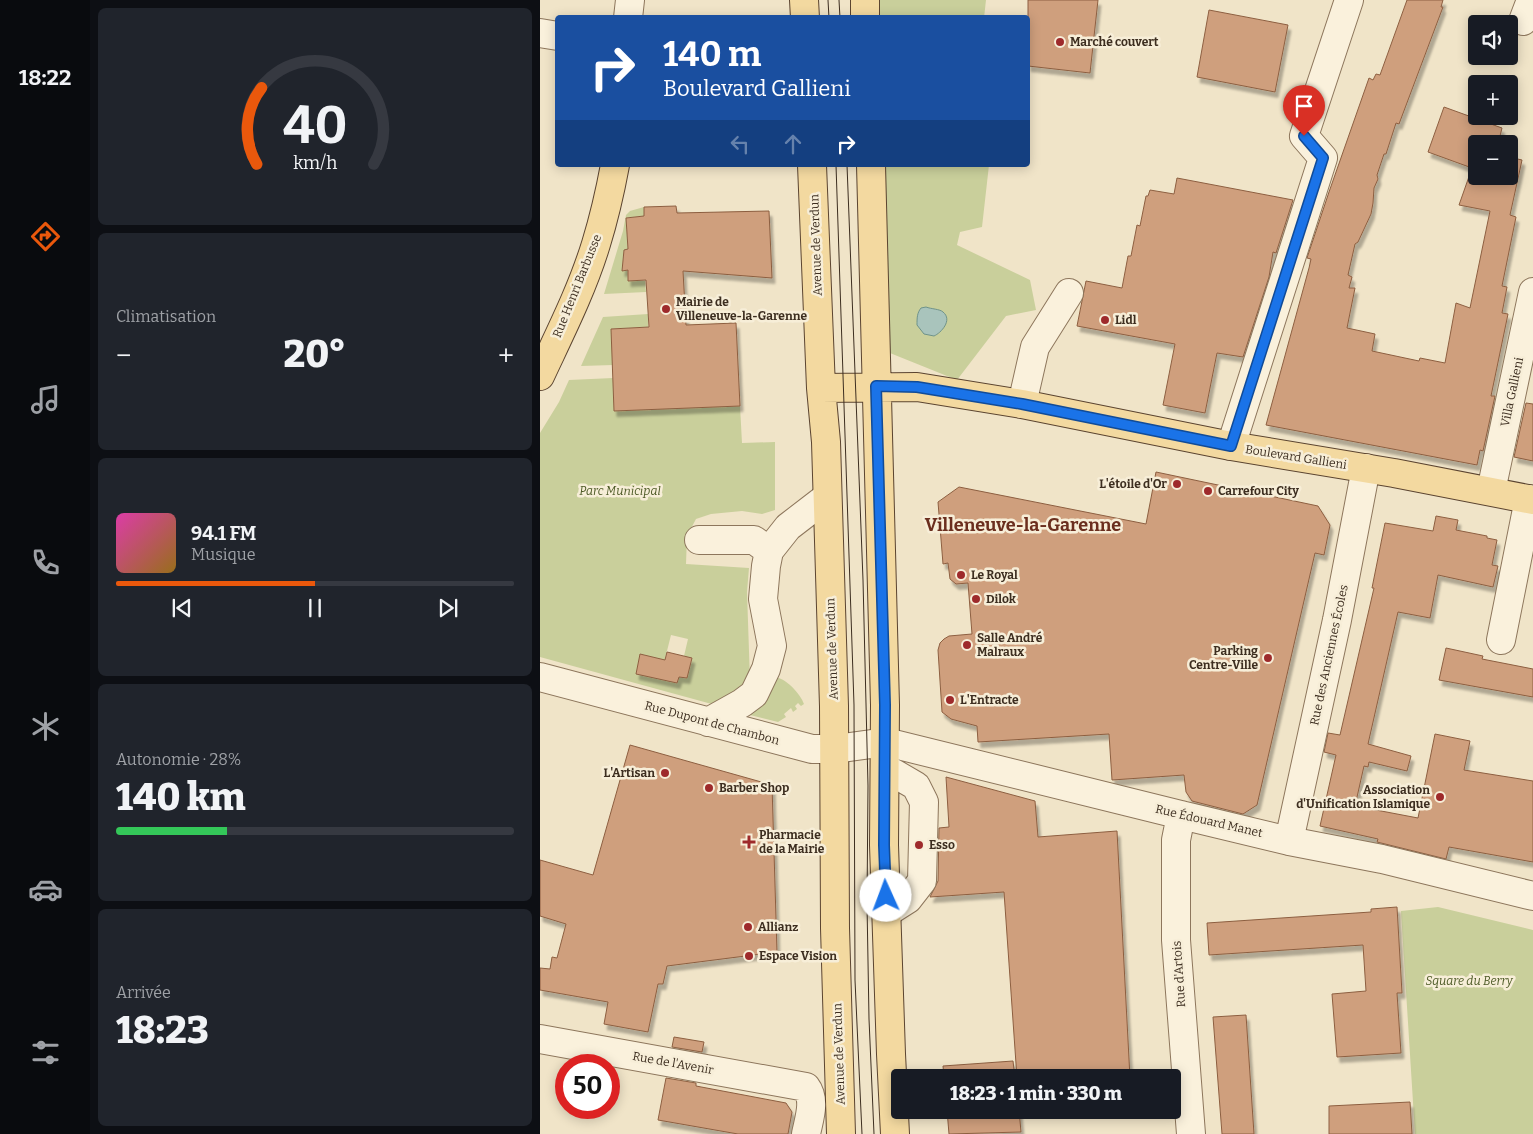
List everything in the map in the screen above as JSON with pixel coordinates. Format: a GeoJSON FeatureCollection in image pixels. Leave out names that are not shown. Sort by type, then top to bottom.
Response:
{"type":"FeatureCollection","features":[{"type":"Feature","properties":{"kind":"main road"},"geometry":{"type":"LineString","coordinates":[[804,0],[805,15]]}},
{"type":"Feature","properties":{"kind":"main road"},"geometry":{"type":"LineString","coordinates":[[865,0],[865,15]]}},
{"type":"Feature","properties":{"kind":"main road","name":"Rue Henri Barbusse"},"geometry":{"type":"LineString","coordinates":[[540,376],[572,306],[596,246],[614,167]]}},
{"type":"Feature","properties":{"kind":"main road","name":"Avenue de Verdun"},"geometry":{"type":"LineString","coordinates":[[812,167],[821,388],[826,442],[835,749],[835,928],[841,1134]]}},
{"type":"Feature","properties":{"kind":"main road"},"geometry":{"type":"LineString","coordinates":[[871,167],[885,755],[884,845],[895,1134]]}},
{"type":"Feature","properties":{"kind":"main road","name":"Boulevard Gallieni"},"geometry":{"type":"LineString","coordinates":[[821,388],[917,387],[1022,404],[1231,446],[1366,468],[1531,500]]}},
{"type":"Feature","properties":{"kind":"street"},"geometry":{"type":"LineString","coordinates":[[628,15],[630,0]]}},
{"type":"Feature","properties":{"kind":"street"},"geometry":{"type":"LineString","coordinates":[[1231,446],[1323,158],[1304,136],[1349,0]]}},
{"type":"Feature","properties":{"kind":"street"},"geometry":{"type":"LineString","coordinates":[[540,33],[555,36]]}},
{"type":"Feature","properties":{"kind":"street","name":"Villa Gallieni"},"geometry":{"type":"LineString","coordinates":[[1491,491],[1533,292]]}},
{"type":"Feature","properties":{"kind":"street"},"geometry":{"type":"LineString","coordinates":[[1022,404],[1034,347],[1069,293]]}},
{"type":"Feature","properties":{"kind":"street","name":"Rue des Anciennes Écoles"},"geometry":{"type":"LineString","coordinates":[[1289,841],[1337,620],[1366,468]]}},
{"type":"Feature","properties":{"kind":"street"},"geometry":{"type":"LineString","coordinates":[[708,722],[754,694],[766,669],[772,646],[763,600],[769,551],[788,527],[827,497]]}},
{"type":"Feature","properties":{"kind":"street"},"geometry":{"type":"LineString","coordinates":[[1501,640],[1531,500]]}},
{"type":"Feature","properties":{"kind":"street"},"geometry":{"type":"LineString","coordinates":[[699,540],[754,540],[769,551]]}},
{"type":"Feature","properties":{"kind":"street","name":"Rue Dupont de Chambon"},"geometry":{"type":"LineString","coordinates":[[540,677],[812,749],[835,749],[885,755]]}},
{"type":"Feature","properties":{"kind":"street"},"geometry":{"type":"LineString","coordinates":[[885,755],[916,786],[924,802],[922,881],[908,899],[886,914]]}},
{"type":"Feature","properties":{"kind":"street","name":"Rue Édouard Manet"},"geometry":{"type":"LineString","coordinates":[[885,755],[1181,815],[1289,841],[1382,859],[1533,896]]}},
{"type":"Feature","properties":{"kind":"street","name":"Rue d'Artois"},"geometry":{"type":"LineString","coordinates":[[1181,815],[1176,840],[1176,940],[1191,1134]]}},
{"type":"Feature","properties":{"kind":"street","name":"Rue de l'Avenir"},"geometry":{"type":"LineString","coordinates":[[540,1038],[806,1088],[810,1093],[812,1102],[806,1134]]}},
{"type":"Feature","properties":{"kind":"green space"},"geometry":{"type":"Polygon","coordinates":[[[872,0],[986,0],[984,15],[872,15],[872,0]]]}},
{"type":"Feature","properties":{"kind":"green space"},"geometry":{"type":"Polygon","coordinates":[[[873,167],[989,167],[982,227],[960,232],[957,245],[1030,280],[1036,310],[1006,316],[957,380],[875,347],[873,167]]]}},
{"type":"Feature","properties":{"kind":"green space"},"geometry":{"type":"Polygon","coordinates":[[[644,207],[644,216],[626,218],[628,249],[624,250],[622,271],[628,270],[628,281],[645,281],[646,292],[604,294],[626,215],[630,211],[644,207]]]}},
{"type":"Feature","properties":{"kind":"green space"},"geometry":{"type":"Polygon","coordinates":[[[648,314],[648,327],[612,329],[613,365],[581,366],[603,317],[648,314]]]}},
{"type":"Feature","properties":{"kind":"green space","name":"Parc Municipal"},"geometry":{"type":"Polygon","coordinates":[[[613,378],[740,406],[742,443],[775,442],[775,510],[762,514],[742,511],[711,514],[696,519],[687,536],[686,564],[749,568],[747,592],[750,681],[719,706],[540,657],[540,433],[559,402],[569,380],[613,378]],[[671,635],[660,679],[687,678],[692,659],[684,656],[688,639],[671,635]]]}},
{"type":"Feature","properties":{"kind":"green space"},"geometry":{"type":"Polygon","coordinates":[[[773,677],[782,679],[792,686],[804,704],[801,706],[798,703],[795,706],[797,709],[793,712],[791,708],[784,714],[786,717],[778,722],[742,713],[773,677]]]}},
{"type":"Feature","properties":{"kind":"green space","name":"Square du Berry"},"geometry":{"type":"Polygon","coordinates":[[[1438,907],[1533,930],[1533,1134],[1415,1134],[1401,911],[1438,907]]]}},
{"type":"Feature","properties":{"kind":"water"},"geometry":{"type":"Polygon","coordinates":[[[926,307],[942,311],[946,315],[945,326],[934,336],[924,334],[917,325],[917,318],[921,308],[926,307]]]}},
{"type":"Feature","properties":{"kind":"building","name":"Marché couvert"},"geometry":{"type":"Polygon","coordinates":[[[1028,0],[1098,0],[1090,73],[1030,66],[1030,15],[1028,15],[1028,0]]]}},
{"type":"Feature","properties":{"kind":"building"},"geometry":{"type":"Polygon","coordinates":[[[1407,0],[1443,0],[1441,7],[1443,7],[1399,124],[1396,123],[1386,154],[1384,154],[1374,188],[1371,214],[1358,242],[1355,244],[1348,275],[1352,277],[1349,288],[1355,288],[1347,328],[1375,334],[1372,351],[1419,361],[1420,358],[1445,363],[1456,303],[1470,308],[1490,211],[1459,205],[1468,179],[1468,185],[1517,185],[1510,215],[1516,217],[1502,286],[1507,287],[1502,313],[1508,314],[1491,396],[1495,396],[1483,451],[1480,450],[1477,465],[1266,425],[1309,268],[1311,259],[1307,258],[1369,78],[1373,80],[1376,74],[1380,75],[1407,0]]]}},
{"type":"Feature","properties":{"kind":"building"},"geometry":{"type":"Polygon","coordinates":[[[1209,10],[1288,25],[1275,92],[1197,77],[1209,10]]]}},
{"type":"Feature","properties":{"kind":"building"},"geometry":{"type":"Polygon","coordinates":[[[1444,107],[1468,116],[1468,125],[1494,125],[1502,128],[1500,135],[1468,135],[1468,167],[1428,152],[1444,107]]]}},
{"type":"Feature","properties":{"kind":"building"},"geometry":{"type":"Polygon","coordinates":[[[1518,159],[1522,160],[1518,178],[1518,159]]]}},
{"type":"Feature","properties":{"kind":"building"},"geometry":{"type":"Polygon","coordinates":[[[1177,178],[1293,200],[1276,253],[1273,252],[1269,277],[1243,357],[1217,353],[1205,413],[1163,405],[1175,344],[1077,326],[1086,281],[1122,288],[1128,256],[1131,256],[1137,225],[1140,226],[1146,196],[1148,196],[1150,190],[1174,194],[1177,178]]]}},
{"type":"Feature","properties":{"kind":"building","name":"Mairie de Villeneuve-la-Garenne"},"geometry":{"type":"Polygon","coordinates":[[[676,206],[677,213],[769,211],[772,278],[683,271],[686,325],[736,323],[740,406],[614,411],[611,329],[649,327],[646,280],[628,281],[628,270],[622,271],[624,250],[628,249],[626,218],[644,216],[644,207],[676,206]]]}},
{"type":"Feature","properties":{"kind":"building"},"geometry":{"type":"Polygon","coordinates":[[[1526,403],[1533,404],[1533,461],[1514,457],[1526,403]]]}},
{"type":"Feature","properties":{"kind":"building"},"geometry":{"type":"Polygon","coordinates":[[[1156,472],[1318,506],[1330,525],[1324,555],[1315,553],[1257,805],[1243,814],[1192,801],[1186,792],[1184,775],[1112,780],[1109,734],[978,742],[977,726],[951,719],[942,712],[938,650],[940,643],[949,636],[972,634],[968,583],[956,584],[950,579],[948,563],[943,564],[938,502],[959,487],[1146,524],[1156,472]]]}},
{"type":"Feature","properties":{"kind":"building"},"geometry":{"type":"Polygon","coordinates":[[[1436,516],[1458,520],[1456,530],[1487,536],[1487,538],[1497,540],[1492,565],[1498,566],[1493,587],[1438,575],[1430,618],[1398,612],[1368,744],[1411,756],[1407,771],[1369,762],[1368,767],[1364,766],[1355,806],[1418,818],[1435,734],[1470,741],[1464,770],[1533,781],[1533,862],[1449,847],[1446,859],[1377,842],[1378,839],[1320,826],[1336,755],[1324,752],[1328,733],[1340,735],[1374,588],[1372,588],[1385,523],[1433,531],[1436,516]]]}},
{"type":"Feature","properties":{"kind":"building"},"geometry":{"type":"Polygon","coordinates":[[[1446,648],[1483,656],[1482,659],[1533,669],[1533,697],[1439,680],[1446,648]]]}},
{"type":"Feature","properties":{"kind":"building"},"geometry":{"type":"Polygon","coordinates":[[[667,652],[692,658],[687,678],[679,677],[677,683],[636,674],[640,654],[665,660],[667,652]]]}},
{"type":"Feature","properties":{"kind":"building"},"geometry":{"type":"Polygon","coordinates":[[[630,745],[772,785],[777,952],[667,966],[663,984],[658,984],[648,1032],[604,1024],[608,1002],[540,990],[540,968],[550,969],[552,957],[557,958],[566,924],[540,916],[540,860],[593,875],[630,745]]]}},
{"type":"Feature","properties":{"kind":"building"},"geometry":{"type":"Polygon","coordinates":[[[946,777],[1035,801],[1038,837],[1117,831],[1130,1069],[1016,1069],[1004,892],[930,897],[938,881],[939,828],[949,827],[946,777]]]}},
{"type":"Feature","properties":{"kind":"building"},"geometry":{"type":"Polygon","coordinates":[[[1397,907],[1402,993],[1397,993],[1401,1053],[1337,1057],[1332,994],[1366,991],[1363,945],[1209,955],[1207,923],[1371,912],[1371,909],[1397,907]]]}},
{"type":"Feature","properties":{"kind":"building"},"geometry":{"type":"Polygon","coordinates":[[[1246,1015],[1254,1134],[1222,1134],[1213,1017],[1246,1015]]]}},
{"type":"Feature","properties":{"kind":"building"},"geometry":{"type":"Polygon","coordinates":[[[674,1037],[704,1042],[702,1052],[672,1047],[674,1037]]]}},
{"type":"Feature","properties":{"kind":"building"},"geometry":{"type":"Polygon","coordinates":[[[1013,1061],[1014,1069],[943,1069],[943,1066],[1013,1061]]]}},
{"type":"Feature","properties":{"kind":"building"},"geometry":{"type":"Polygon","coordinates":[[[666,1078],[696,1083],[696,1086],[786,1103],[792,1112],[788,1134],[738,1134],[658,1120],[666,1078]]]}},
{"type":"Feature","properties":{"kind":"building"},"geometry":{"type":"Polygon","coordinates":[[[1410,1102],[1412,1134],[1329,1134],[1329,1106],[1410,1102]]]}},
{"type":"Feature","properties":{"kind":"building"},"geometry":{"type":"Polygon","coordinates":[[[948,1119],[1020,1119],[1021,1132],[949,1134],[948,1119]]]}},
{"type":"Feature","properties":{"kind":"tram line"},"geometry":{"type":"LineString","coordinates":[[828,0],[829,15]]}},
{"type":"Feature","properties":{"kind":"tram line"},"geometry":{"type":"LineString","coordinates":[[839,0],[840,15]]}},
{"type":"Feature","properties":{"kind":"tram line"},"geometry":{"type":"LineString","coordinates":[[836,167],[854,705],[855,980],[862,1134]]}},
{"type":"Feature","properties":{"kind":"tram line"},"geometry":{"type":"LineString","coordinates":[[847,167],[863,580],[868,786],[867,904],[869,1019],[874,1134]]}},
{"type":"Feature","properties":{"kind":"place","name":"Marché couvert"},"geometry":{"type":"Point","coordinates":[1060,42]}},
{"type":"Feature","properties":{"kind":"place","name":"Mairie de Villeneuve-la-Garenne"},"geometry":{"type":"Point","coordinates":[666,309]}},
{"type":"Feature","properties":{"kind":"place","name":"Lidl"},"geometry":{"type":"Point","coordinates":[1105,320]}},
{"type":"Feature","properties":{"kind":"place","name":"L'étoile d'Or"},"geometry":{"type":"Point","coordinates":[1177,484]}},
{"type":"Feature","properties":{"kind":"place","name":"Carrefour City"},"geometry":{"type":"Point","coordinates":[1208,491]}},
{"type":"Feature","properties":{"kind":"place","name":"Le Royal"},"geometry":{"type":"Point","coordinates":[961,575]}},
{"type":"Feature","properties":{"kind":"place","name":"Dilok"},"geometry":{"type":"Point","coordinates":[976,599]}},
{"type":"Feature","properties":{"kind":"place","name":"Salle André Malraux"},"geometry":{"type":"Point","coordinates":[967,645]}},
{"type":"Feature","properties":{"kind":"place","name":"Parking Centre-Ville"},"geometry":{"type":"Point","coordinates":[1268,658]}},
{"type":"Feature","properties":{"kind":"place","name":"L'Entracte"},"geometry":{"type":"Point","coordinates":[950,700]}},
{"type":"Feature","properties":{"kind":"place","name":"L'Artisan"},"geometry":{"type":"Point","coordinates":[665,773]}},
{"type":"Feature","properties":{"kind":"place","name":"Barber Shop"},"geometry":{"type":"Point","coordinates":[709,788]}},
{"type":"Feature","properties":{"kind":"place","name":"Association d'Unification Islamique"},"geometry":{"type":"Point","coordinates":[1440,797]}},
{"type":"Feature","properties":{"kind":"place","name":"Pharmacie de la Mairie"},"geometry":{"type":"Point","coordinates":[749,842]}},
{"type":"Feature","properties":{"kind":"place","name":"Esso"},"geometry":{"type":"Point","coordinates":[919,845]}},
{"type":"Feature","properties":{"kind":"place","name":"Allianz"},"geometry":{"type":"Point","coordinates":[748,927]}},
{"type":"Feature","properties":{"kind":"place","name":"Espace Vision"},"geometry":{"type":"Point","coordinates":[749,956]}},
{"type":"Feature","properties":{"kind":"district","name":"Villeneuve-la-Garenne"},"geometry":{"type":"Point","coordinates":[1023,525]}},
{"type":"Feature","properties":{"kind":"route"},"geometry":{"type":"LineString","coordinates":[[886,896],[884,845],[886,742],[876,386],[917,387],[1022,404],[1231,446],[1323,158],[1304,136]]}}]}
